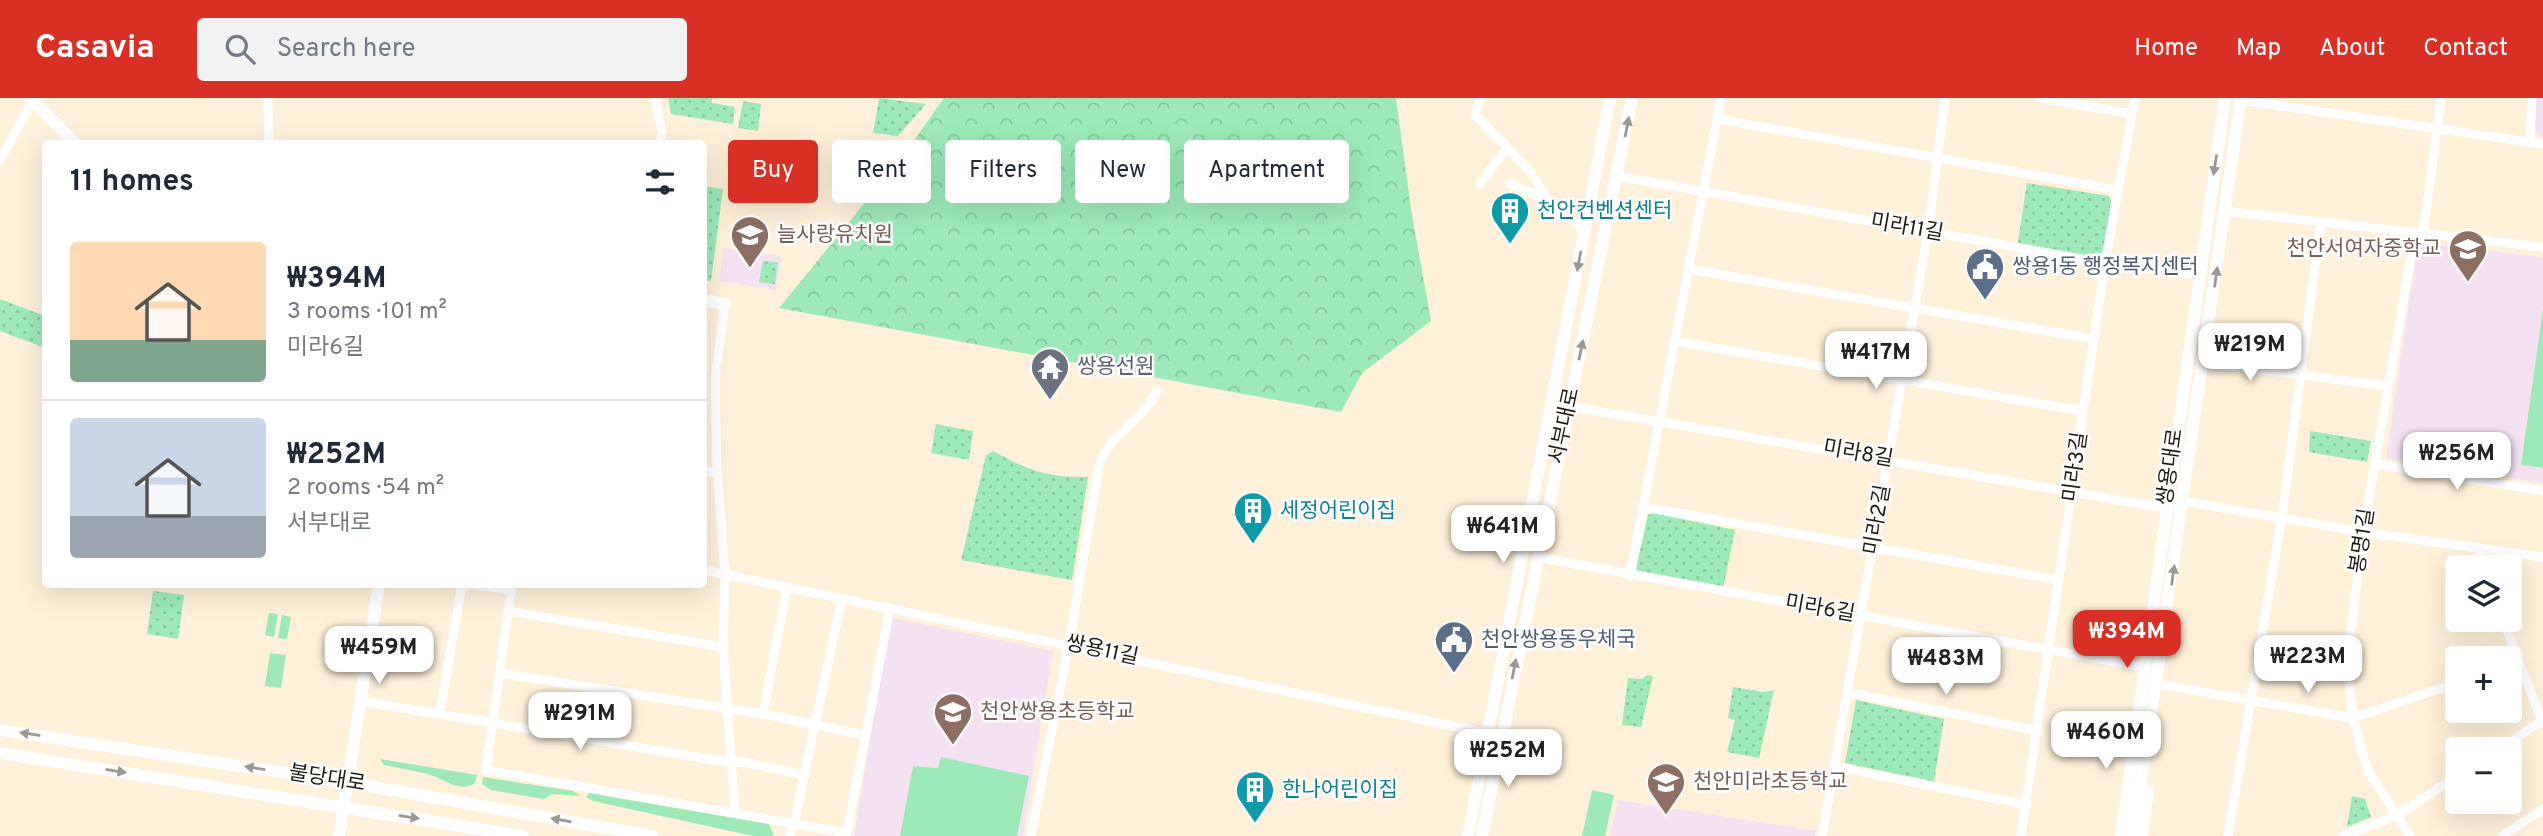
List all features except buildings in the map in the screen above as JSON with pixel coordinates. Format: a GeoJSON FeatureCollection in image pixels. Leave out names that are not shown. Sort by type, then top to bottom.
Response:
{"type":"FeatureCollection","features":[{"type":"Feature","properties":{"kind":"main road","name":"서부대로"},"geometry":{"type":"LineString","coordinates":[[1482,836],[1495,734],[1550,403],[1610,98]]}},
{"type":"Feature","properties":{"kind":"main road","name":"서부대로"},"geometry":{"type":"LineString","coordinates":[[1468,836],[1537,557],[1632,98]]}},
{"type":"Feature","properties":{"kind":"main road","name":"쌍용대로"},"geometry":{"type":"LineString","coordinates":[[2121,836],[2165,508],[2225,98]]}},
{"type":"Feature","properties":{"kind":"main road"},"geometry":{"type":"LineString","coordinates":[[34,99],[72,140]]}},
{"type":"Feature","properties":{"kind":"main road"},"geometry":{"type":"LineString","coordinates":[[34,99],[80,140]]}},
{"type":"Feature","properties":{"kind":"main road","name":"쌍용대로"},"geometry":{"type":"LineString","coordinates":[[2133,836],[2241,99]]}},
{"type":"Feature","properties":{"kind":"main road"},"geometry":{"type":"LineString","coordinates":[[707,304],[724,307]]}},
{"type":"Feature","properties":{"kind":"main road"},"geometry":{"type":"LineString","coordinates":[[339,836],[378,588]]}},
{"type":"Feature","properties":{"kind":"main road"},"geometry":{"type":"LineString","coordinates":[[2113,836],[2128,737],[2138,718]]}},
{"type":"Feature","properties":{"kind":"main road","name":"불당대로"},"geometry":{"type":"LineString","coordinates":[[0,730],[346,782],[652,836]]}},
{"type":"Feature","properties":{"kind":"main road"},"geometry":{"type":"LineString","coordinates":[[2142,836],[2152,765],[2148,741]]}},
{"type":"Feature","properties":{"kind":"main road","name":"불당대로"},"geometry":{"type":"LineString","coordinates":[[0,753],[523,836]]}},
{"type":"Feature","properties":{"kind":"street"},"geometry":{"type":"LineString","coordinates":[[268,98],[269,140]]}},
{"type":"Feature","properties":{"kind":"street"},"geometry":{"type":"LineString","coordinates":[[655,98],[662,132],[661,140]]}},
{"type":"Feature","properties":{"kind":"street"},"geometry":{"type":"LineString","coordinates":[[1481,98],[1475,115],[1531,172],[1548,201]]}},
{"type":"Feature","properties":{"kind":"street"},"geometry":{"type":"LineString","coordinates":[[1630,576],[1721,98]]}},
{"type":"Feature","properties":{"kind":"street","name":"미라2길"},"geometry":{"type":"LineString","coordinates":[[1822,836],[1928,232],[1944,98]]}},
{"type":"Feature","properties":{"kind":"street"},"geometry":{"type":"LineString","coordinates":[[2041,98],[2132,114]]}},
{"type":"Feature","properties":{"kind":"street","name":"미라3길"},"geometry":{"type":"LineString","coordinates":[[2021,836],[2105,263],[2135,98]]}},
{"type":"Feature","properties":{"kind":"street","name":"봉명1길"},"geometry":{"type":"LineString","coordinates":[[2410,836],[2368,771],[2353,718],[2347,663],[2362,532],[2439,130],[2441,98]]}},
{"type":"Feature","properties":{"kind":"street"},"geometry":{"type":"LineString","coordinates":[[2530,142],[2532,98]]}},
{"type":"Feature","properties":{"kind":"street"},"geometry":{"type":"LineString","coordinates":[[0,160],[34,99]]}},
{"type":"Feature","properties":{"kind":"street"},"geometry":{"type":"LineString","coordinates":[[2241,99],[2543,144]]}},
{"type":"Feature","properties":{"kind":"street"},"geometry":{"type":"LineString","coordinates":[[1717,119],[2118,190]]}},
{"type":"Feature","properties":{"kind":"street"},"geometry":{"type":"LineString","coordinates":[[1480,184],[1506,149]]}},
{"type":"Feature","properties":{"kind":"street","name":"미라11길"},"geometry":{"type":"LineString","coordinates":[[1617,176],[1702,194],[2105,263],[2198,275]]}},
{"type":"Feature","properties":{"kind":"street"},"geometry":{"type":"LineString","coordinates":[[1510,183],[1548,201],[1585,230]]}},
{"type":"Feature","properties":{"kind":"street"},"geometry":{"type":"LineString","coordinates":[[2225,211],[2543,247]]}},
{"type":"Feature","properties":{"kind":"street"},"geometry":{"type":"LineString","coordinates":[[2228,836],[2282,516],[2321,222]]}},
{"type":"Feature","properties":{"kind":"street"},"geometry":{"type":"LineString","coordinates":[[1688,269],[2094,339]]}},
{"type":"Feature","properties":{"kind":"street"},"geometry":{"type":"LineString","coordinates":[[724,307],[715,380],[717,473],[725,574],[723,647],[736,813]]}},
{"type":"Feature","properties":{"kind":"street"},"geometry":{"type":"LineString","coordinates":[[1674,341],[2083,411]]}},
{"type":"Feature","properties":{"kind":"street"},"geometry":{"type":"LineString","coordinates":[[2204,363],[2388,386]]}},
{"type":"Feature","properties":{"kind":"street"},"geometry":{"type":"LineString","coordinates":[[1031,836],[1104,448],[1145,412],[1157,391]]}},
{"type":"Feature","properties":{"kind":"street","name":"미라8길"},"geometry":{"type":"LineString","coordinates":[[1550,403],[2165,508]]}},
{"type":"Feature","properties":{"kind":"street"},"geometry":{"type":"LineString","coordinates":[[2376,464],[2543,491]]}},
{"type":"Feature","properties":{"kind":"street"},"geometry":{"type":"LineString","coordinates":[[707,471],[717,473]]}},
{"type":"Feature","properties":{"kind":"street"},"geometry":{"type":"LineString","coordinates":[[2165,508],[2183,501],[2282,516],[2362,532],[2543,557]]}},
{"type":"Feature","properties":{"kind":"street"},"geometry":{"type":"LineString","coordinates":[[1643,507],[2059,580]]}},
{"type":"Feature","properties":{"kind":"street"},"geometry":{"type":"LineString","coordinates":[[2478,547],[2481,555]]}},
{"type":"Feature","properties":{"kind":"street","name":"미라6길"},"geometry":{"type":"LineString","coordinates":[[1537,557],[1630,576],[2049,648],[2144,667]]}},
{"type":"Feature","properties":{"kind":"street","name":"쌍용11길"},"geometry":{"type":"LineString","coordinates":[[707,571],[1495,734]]}},
{"type":"Feature","properties":{"kind":"street"},"geometry":{"type":"LineString","coordinates":[[763,714],[788,587]]}},
{"type":"Feature","properties":{"kind":"street"},"geometry":{"type":"LineString","coordinates":[[440,713],[461,590],[464,588]]}},
{"type":"Feature","properties":{"kind":"street"},"geometry":{"type":"LineString","coordinates":[[512,588],[486,770],[847,833],[890,608]]}},
{"type":"Feature","properties":{"kind":"street"},"geometry":{"type":"LineString","coordinates":[[789,836],[805,775],[842,598]]}},
{"type":"Feature","properties":{"kind":"street"},"geometry":{"type":"LineString","coordinates":[[508,611],[723,647]]}},
{"type":"Feature","properties":{"kind":"street"},"geometry":{"type":"LineString","coordinates":[[499,673],[729,711],[763,714],[865,735]]}},
{"type":"Feature","properties":{"kind":"street"},"geometry":{"type":"LineString","coordinates":[[2518,737],[2542,722],[2522,681]]}},
{"type":"Feature","properties":{"kind":"street"},"geometry":{"type":"LineString","coordinates":[[2157,684],[2353,718],[2445,687]]}},
{"type":"Feature","properties":{"kind":"street"},"geometry":{"type":"LineString","coordinates":[[1847,692],[2038,731]]}},
{"type":"Feature","properties":{"kind":"street"},"geometry":{"type":"LineString","coordinates":[[360,701],[732,763],[744,762],[805,775]]}},
{"type":"Feature","properties":{"kind":"street"},"geometry":{"type":"LineString","coordinates":[[1834,766],[2027,805]]}},
{"type":"Feature","properties":{"kind":"street"},"geometry":{"type":"LineString","coordinates":[[2343,836],[2396,816],[2445,784]]}},
{"type":"Feature","properties":{"kind":"street"},"geometry":{"type":"LineString","coordinates":[[2502,836],[2543,809]]}},
{"type":"Feature","properties":{"kind":"shaded area"},"geometry":{"type":"Polygon","coordinates":[[[2536,98],[2543,98],[2543,139],[2535,129],[2536,98]]]}},
{"type":"Feature","properties":{"kind":"shaded area"},"geometry":{"type":"Polygon","coordinates":[[[2418,243],[2543,257],[2543,483],[2386,459],[2418,243]]]}},
{"type":"Feature","properties":{"kind":"shaded area","name":"늘사랑유치원"},"geometry":{"type":"Polygon","coordinates":[[[724,248],[781,256],[776,290],[719,281],[724,248]]]}},
{"type":"Feature","properties":{"kind":"shaded area","name":"천안쌍용초등학교"},"geometry":{"type":"Polygon","coordinates":[[[894,618],[1053,651],[1023,836],[854,836],[889,622],[894,618]]]}},
{"type":"Feature","properties":{"kind":"shaded area","name":"천안미라초등학교"},"geometry":{"type":"Polygon","coordinates":[[[1618,800],[1816,831],[1815,836],[1610,836],[1618,800]]]}},
{"type":"Feature","properties":{"kind":"green space"},"geometry":{"type":"Polygon","coordinates":[[[668,98],[712,98],[712,103],[735,107],[733,124],[671,114],[668,98]]]}},
{"type":"Feature","properties":{"kind":"green space"},"geometry":{"type":"Polygon","coordinates":[[[879,98],[926,104],[898,136],[873,133],[879,98]]]}},
{"type":"Feature","properties":{"kind":"green space"},"geometry":{"type":"Polygon","coordinates":[[[944,98],[1396,98],[1411,209],[1431,321],[1362,373],[1341,412],[779,308],[865,203],[931,203],[931,140],[914,140],[944,98]]]}},
{"type":"Feature","properties":{"kind":"green space"},"geometry":{"type":"Polygon","coordinates":[[[743,101],[761,104],[758,131],[738,128],[743,101]]]}},
{"type":"Feature","properties":{"kind":"green space"},"geometry":{"type":"Polygon","coordinates":[[[2027,183],[2109,196],[2111,201],[2104,256],[2097,259],[2017,247],[2027,183]]]}},
{"type":"Feature","properties":{"kind":"green space"},"geometry":{"type":"Polygon","coordinates":[[[707,186],[723,189],[711,281],[707,280],[707,186]]]}},
{"type":"Feature","properties":{"kind":"green space"},"geometry":{"type":"Polygon","coordinates":[[[763,261],[778,262],[775,284],[759,282],[763,261]]]}},
{"type":"Feature","properties":{"kind":"green space"},"geometry":{"type":"Polygon","coordinates":[[[0,299],[42,315],[42,347],[0,331],[0,299]]]}},
{"type":"Feature","properties":{"kind":"green space"},"geometry":{"type":"Polygon","coordinates":[[[2543,309],[2543,468],[2521,465],[2543,309]]]}},
{"type":"Feature","properties":{"kind":"green space"},"geometry":{"type":"Polygon","coordinates":[[[936,424],[973,431],[969,460],[931,453],[936,424]]]}},
{"type":"Feature","properties":{"kind":"green space"},"geometry":{"type":"Polygon","coordinates":[[[2310,431],[2371,441],[2367,462],[2309,452],[2310,431]]]}},
{"type":"Feature","properties":{"kind":"green space"},"geometry":{"type":"Polygon","coordinates":[[[993,451],[1038,472],[1088,477],[1072,580],[961,560],[986,455],[993,451]]]}},
{"type":"Feature","properties":{"kind":"green space"},"geometry":{"type":"Polygon","coordinates":[[[1652,513],[1735,530],[1723,589],[1639,572],[1636,569],[1648,515],[1652,513]]]}},
{"type":"Feature","properties":{"kind":"green space"},"geometry":{"type":"Polygon","coordinates":[[[153,591],[184,595],[178,639],[147,634],[153,591]]]}},
{"type":"Feature","properties":{"kind":"green space"},"geometry":{"type":"Polygon","coordinates":[[[269,613],[278,614],[274,637],[265,635],[269,613]]]}},
{"type":"Feature","properties":{"kind":"green space"},"geometry":{"type":"Polygon","coordinates":[[[282,615],[291,617],[287,639],[278,638],[282,615]]]}},
{"type":"Feature","properties":{"kind":"green space"},"geometry":{"type":"Polygon","coordinates":[[[270,653],[286,655],[281,688],[265,686],[270,653]]]}},
{"type":"Feature","properties":{"kind":"green space"},"geometry":{"type":"Polygon","coordinates":[[[1647,675],[1653,676],[1641,727],[1622,725],[1628,678],[1642,679],[1647,675]]]}},
{"type":"Feature","properties":{"kind":"green space"},"geometry":{"type":"Polygon","coordinates":[[[1733,687],[1763,692],[1774,690],[1759,758],[1727,752],[1735,720],[1728,718],[1733,687]]]}},
{"type":"Feature","properties":{"kind":"green space"},"geometry":{"type":"Polygon","coordinates":[[[1856,700],[1944,719],[1934,782],[1845,763],[1856,700]]]}},
{"type":"Feature","properties":{"kind":"green space"},"geometry":{"type":"Polygon","coordinates":[[[941,757],[1029,776],[1017,836],[900,836],[913,766],[938,768],[941,757]]]}},
{"type":"Feature","properties":{"kind":"green space"},"geometry":{"type":"Polygon","coordinates":[[[380,759],[477,775],[475,783],[463,787],[428,774],[384,765],[380,759]]]}},
{"type":"Feature","properties":{"kind":"green space"},"geometry":{"type":"Polygon","coordinates":[[[483,777],[573,791],[580,796],[552,794],[544,799],[491,790],[482,784],[483,777]]]}},
{"type":"Feature","properties":{"kind":"green space"},"geometry":{"type":"Polygon","coordinates":[[[1592,790],[1614,795],[1605,836],[1582,836],[1592,790]]]}},
{"type":"Feature","properties":{"kind":"green space"},"geometry":{"type":"Polygon","coordinates":[[[589,793],[769,824],[774,836],[753,836],[593,801],[586,797],[589,793]]]}},
{"type":"Feature","properties":{"kind":"green space"},"geometry":{"type":"Polygon","coordinates":[[[2352,796],[2365,799],[2371,817],[2347,827],[2352,796]]]}},
{"type":"Feature","properties":{"kind":"place","name":"천안컨벤션센터"},"geometry":{"type":"Point","coordinates":[1510,245]}},
{"type":"Feature","properties":{"kind":"place","name":"늘사랑유치원"},"geometry":{"type":"Point","coordinates":[750,269]}},
{"type":"Feature","properties":{"kind":"place","name":"천안서여자중학교"},"geometry":{"type":"Point","coordinates":[2468,283]}},
{"type":"Feature","properties":{"kind":"place","name":"쌍용1동 행정복지센터"},"geometry":{"type":"Point","coordinates":[1985,301]}},
{"type":"Feature","properties":{"kind":"place","name":"쌍용선원"},"geometry":{"type":"Point","coordinates":[1050,401]}},
{"type":"Feature","properties":{"kind":"place","name":"세정어린이집"},"geometry":{"type":"Point","coordinates":[1253,545]}},
{"type":"Feature","properties":{"kind":"place","name":"천안쌍용동우체국"},"geometry":{"type":"Point","coordinates":[1454,674]}},
{"type":"Feature","properties":{"kind":"place","name":"천안쌍용초등학교"},"geometry":{"type":"Point","coordinates":[953,746]}},
{"type":"Feature","properties":{"kind":"place","name":"천안미라초등학교"},"geometry":{"type":"Point","coordinates":[1666,816]}},
{"type":"Feature","properties":{"kind":"place","name":"한나어린이집"},"geometry":{"type":"Point","coordinates":[1255,824]}}]}
